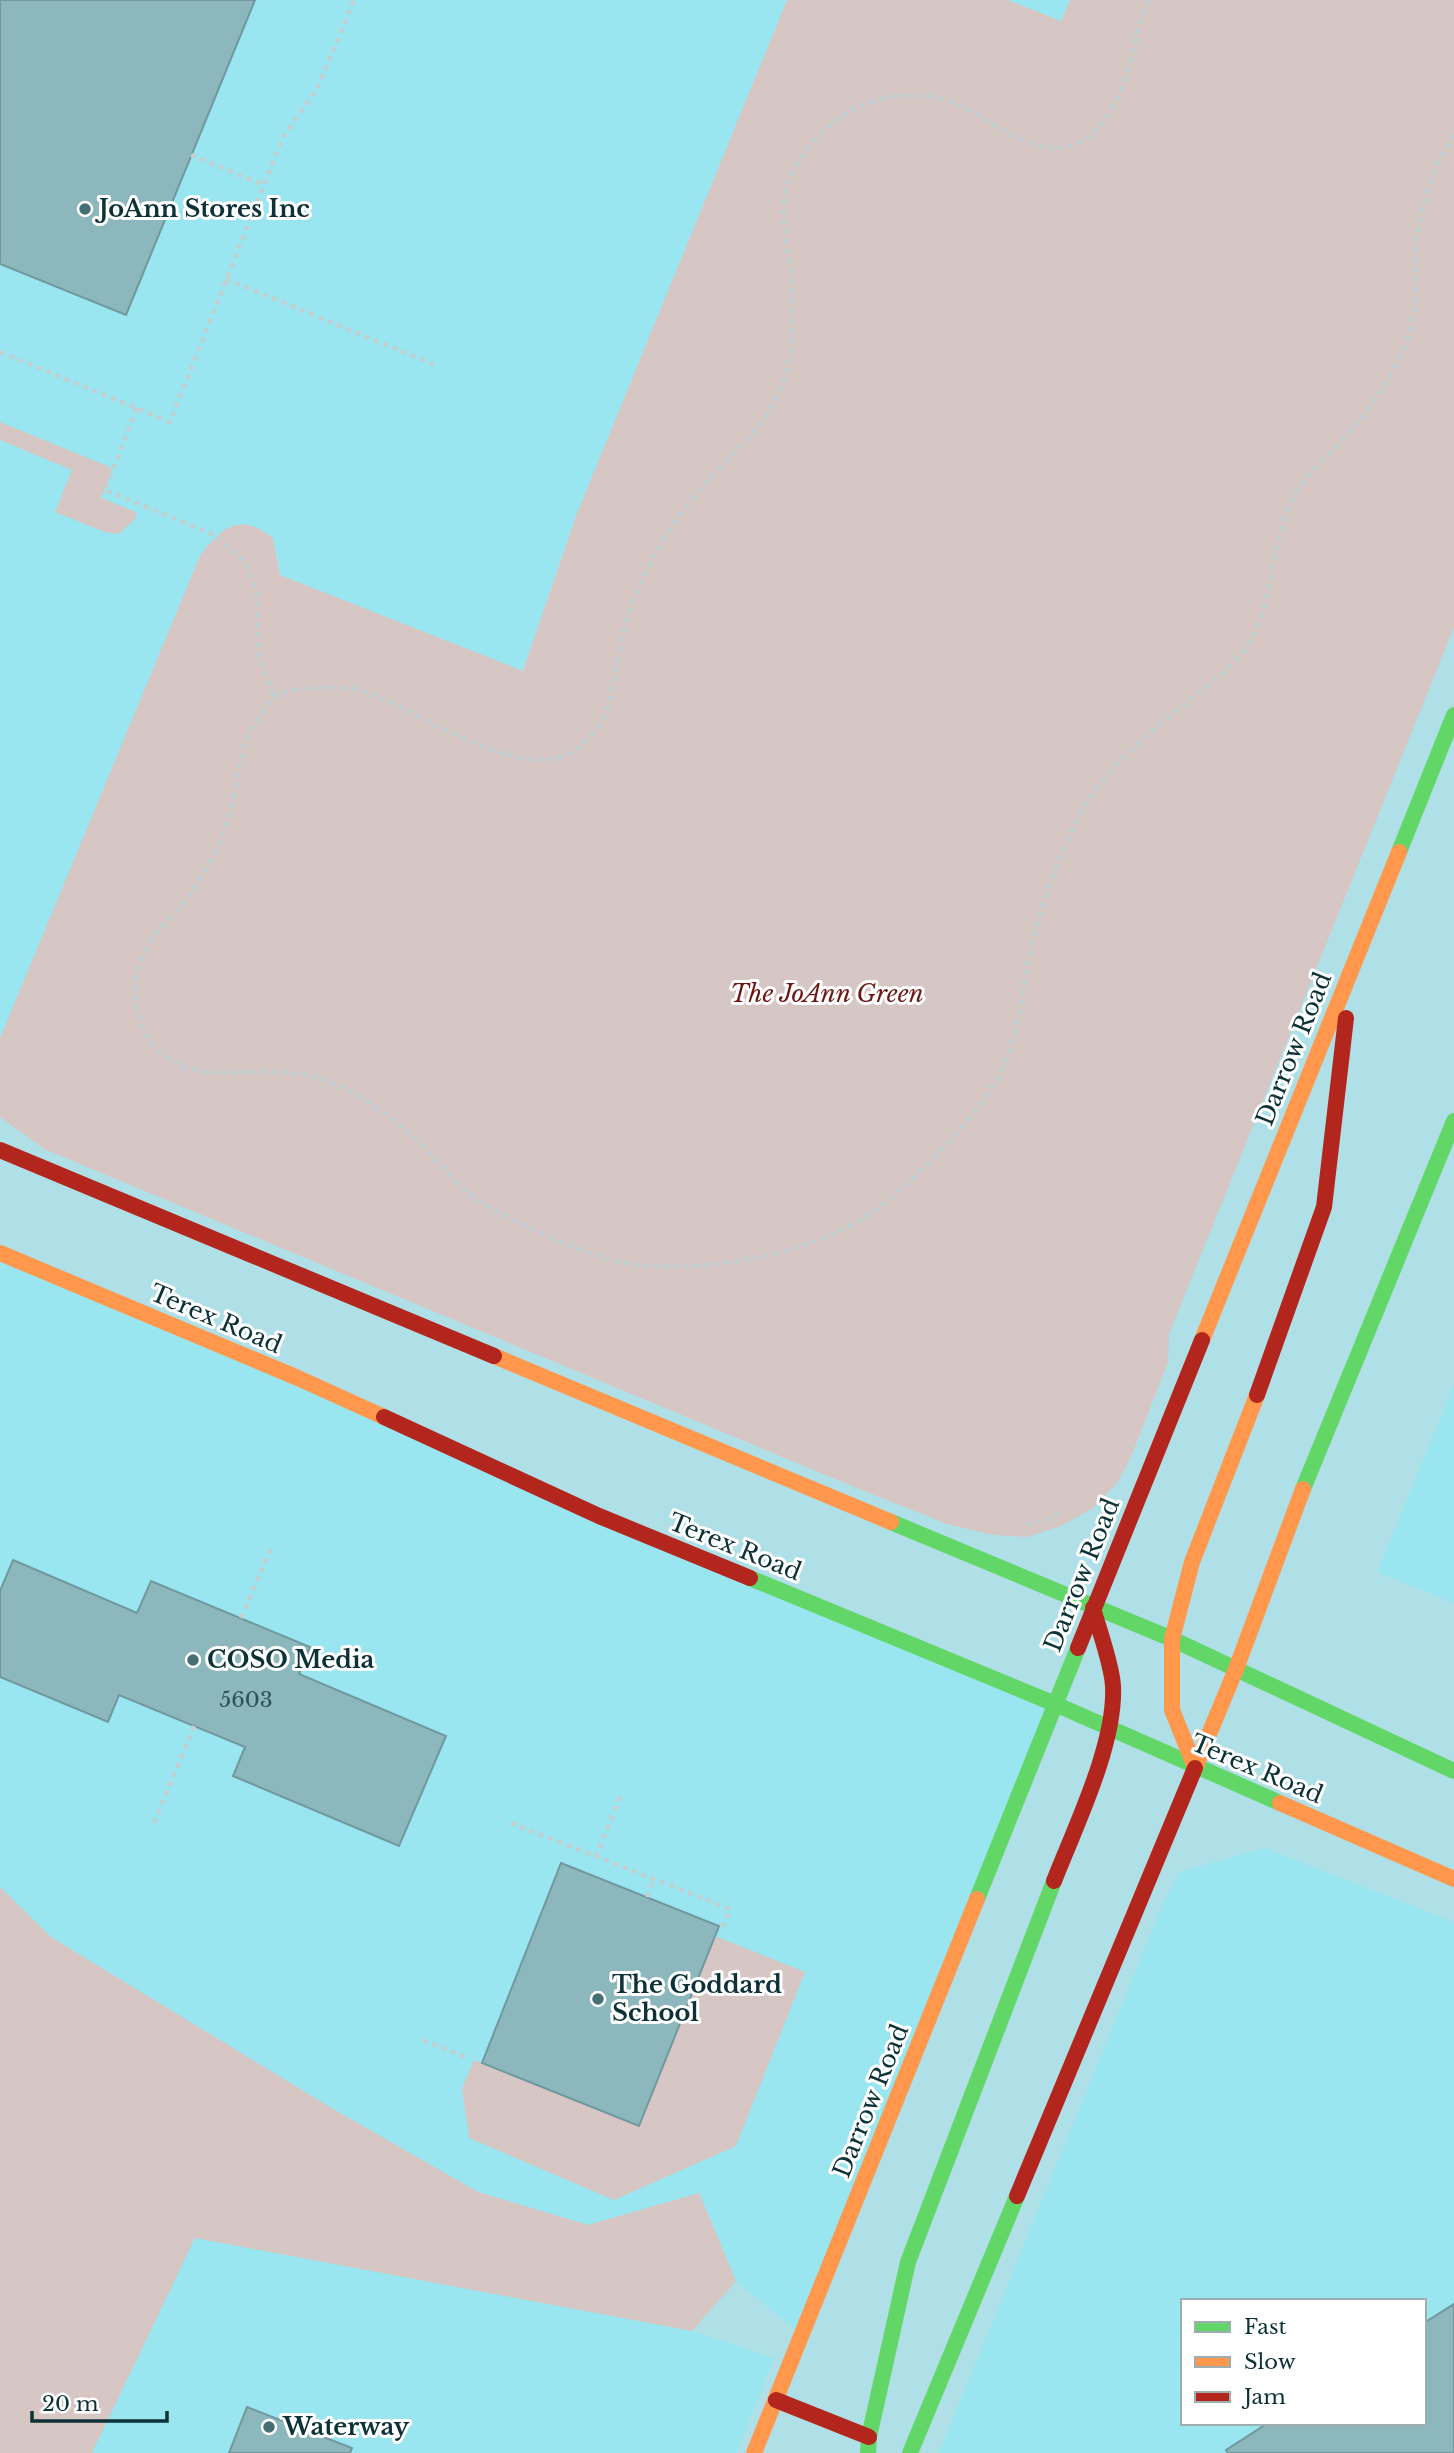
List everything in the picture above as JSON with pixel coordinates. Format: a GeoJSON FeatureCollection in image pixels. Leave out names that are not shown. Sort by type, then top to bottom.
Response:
{"type":"FeatureCollection","features":[{"type":"Feature","properties":{"kind":"main road","name":"Darrow Road"},"geometry":{"type":"LineString","coordinates":[[754,2453],[1454,715]]}},
{"type":"Feature","properties":{"kind":"main road"},"geometry":{"type":"LineString","coordinates":[[1195,1767],[1172,1710],[1172,1639],[1192,1562],[1241,1441],[1324,1207],[1352,967]]}},
{"type":"Feature","properties":{"kind":"main road"},"geometry":{"type":"LineString","coordinates":[[910,2453],[1236,1669],[1291,1517],[1454,1122]]}},
{"type":"Feature","properties":{"kind":"main road"},"geometry":{"type":"LineString","coordinates":[[0,1150],[1172,1639],[1454,1771]]}},
{"type":"Feature","properties":{"kind":"main road","name":"Terex Road"},"geometry":{"type":"LineString","coordinates":[[0,1253],[298,1378],[599,1516],[1055,1704],[1454,1879]]}},
{"type":"Feature","properties":{"kind":"main road"},"geometry":{"type":"LineString","coordinates":[[776,2400],[869,2445],[908,2262],[1022,1960],[1087,1798],[1110,1728],[1113,1685],[1093,1608]]}},
{"type":"Feature","properties":{"kind":"path"},"geometry":{"type":"LineString","coordinates":[[0,352],[170,422],[283,136],[317,89],[354,0]]}},
{"type":"Feature","properties":{"kind":"path"},"geometry":{"type":"LineString","coordinates":[[1147,0],[1115,106],[1093,136],[1066,146],[1038,146],[1008,135],[940,97],[901,95],[861,104],[830,124],[805,150],[787,185],[783,219],[793,297],[793,336],[787,375],[772,408],[726,464],[696,493],[652,561],[631,608],[619,652],[618,678],[606,717],[580,748],[553,761],[528,759],[490,749],[449,733],[351,688],[303,688],[274,696],[247,732],[227,825],[205,870],[186,902],[147,945],[139,966],[137,1015],[145,1034],[157,1050],[175,1063],[197,1072],[280,1072],[311,1075],[342,1087],[408,1131],[471,1195],[503,1215],[543,1234],[617,1261],[652,1267],[694,1267],[774,1253],[810,1243],[846,1228],[877,1209],[921,1171],[974,1111],[996,1081],[1009,1055],[1022,1002],[1029,957],[1042,912],[1082,810],[1132,746],[1216,679],[1244,650],[1259,621],[1291,502],[1311,472],[1363,418],[1410,336],[1418,293],[1420,212],[1431,174],[1454,134]]}},
{"type":"Feature","properties":{"kind":"path"},"geometry":{"type":"LineString","coordinates":[[191,155],[264,185]]}},
{"type":"Feature","properties":{"kind":"path"},"geometry":{"type":"LineString","coordinates":[[226,279],[435,365]]}},
{"type":"Feature","properties":{"kind":"path"},"geometry":{"type":"LineString","coordinates":[[137,408],[105,490],[217,536],[246,562],[257,593],[258,652],[274,696]]}},
{"type":"Feature","properties":{"kind":"path"},"geometry":{"type":"LineString","coordinates":[[1026,1524],[1049,1519],[1062,1511]]}},
{"type":"Feature","properties":{"kind":"path"},"geometry":{"type":"LineString","coordinates":[[241,1618],[272,1545]]}},
{"type":"Feature","properties":{"kind":"path"},"geometry":{"type":"LineString","coordinates":[[154,1823],[194,1726]]}},
{"type":"Feature","properties":{"kind":"path"},"geometry":{"type":"LineString","coordinates":[[596,1857],[622,1792]]}},
{"type":"Feature","properties":{"kind":"path"},"geometry":{"type":"LineString","coordinates":[[511,1823],[730,1909],[720,1933]]}},
{"type":"Feature","properties":{"kind":"path"},"geometry":{"type":"LineString","coordinates":[[646,1897],[654,1879]]}},
{"type":"Feature","properties":{"kind":"path"},"geometry":{"type":"LineString","coordinates":[[423,2040],[468,2058]]}},
{"type":"Feature","properties":{"kind":"shaded area"},"geometry":{"type":"Polygon","coordinates":[[[0,0],[787,0],[576,516],[522,671],[280,575],[277,553],[210,543],[200,556],[0,1039],[0,0]]]}},
{"type":"Feature","properties":{"kind":"shaded area"},"geometry":{"type":"Polygon","coordinates":[[[1008,0],[1070,0],[1061,21],[1008,0]]]}},
{"type":"Feature","properties":{"kind":"shaded area"},"geometry":{"type":"Polygon","coordinates":[[[0,1253],[1055,1704],[802,2335],[736,2281],[699,2193],[588,2225],[478,2192],[328,2106],[51,1937],[0,1887],[0,1253]]]}},
{"type":"Feature","properties":{"kind":"shaded area"},"geometry":{"type":"Polygon","coordinates":[[[1454,1385],[1454,1603],[1377,1572],[1454,1385]]]}},
{"type":"Feature","properties":{"kind":"shaded area"},"geometry":{"type":"Polygon","coordinates":[[[1265,1848],[1454,1922],[1454,2453],[939,2453],[1164,1901],[1180,1872],[1265,1848]]]}},
{"type":"Feature","properties":{"kind":"shaded area"},"geometry":{"type":"Polygon","coordinates":[[[177,2210],[692,2331],[774,2358],[736,2453],[74,2453],[177,2210]]]}},
{"type":"Feature","properties":{"kind":"green space","name":"The JoAnn Green"},"geometry":{"type":"Polygon","coordinates":[[[787,0],[1008,0],[1061,21],[1070,0],[1454,0],[1454,627],[1169,1334],[1168,1363],[1130,1459],[1117,1483],[1093,1508],[1061,1526],[1027,1537],[993,1535],[947,1524],[852,1486],[44,1149],[0,1117],[0,1038],[200,556],[216,537],[232,526],[251,526],[262,530],[273,538],[280,575],[523,671],[576,516],[787,0]]]}},
{"type":"Feature","properties":{"kind":"green space"},"geometry":{"type":"Polygon","coordinates":[[[0,422],[110,467],[112,471],[101,498],[136,512],[136,518],[119,534],[105,532],[55,512],[72,470],[0,440],[0,422]]]}},
{"type":"Feature","properties":{"kind":"green space"},"geometry":{"type":"Polygon","coordinates":[[[0,1887],[51,1937],[328,2106],[478,2192],[588,2225],[699,2193],[736,2281],[692,2331],[195,2238],[92,2453],[0,2453],[0,1887]]]}},
{"type":"Feature","properties":{"kind":"green space"},"geometry":{"type":"Polygon","coordinates":[[[715,1936],[805,1972],[736,2146],[614,2200],[469,2138],[462,2089],[474,2060],[639,2126],[715,1936]]]}},
{"type":"Feature","properties":{"kind":"building","name":"JoAnn Stores Inc"},"geometry":{"type":"Polygon","coordinates":[[[0,0],[255,0],[126,315],[0,264],[0,0]]]}},
{"type":"Feature","properties":{"kind":"building"},"geometry":{"type":"Polygon","coordinates":[[[13,1560],[137,1613],[151,1581],[310,1647],[299,1674],[446,1736],[399,1846],[233,1776],[245,1747],[119,1695],[108,1722],[0,1677],[0,1591],[13,1560]]]}},
{"type":"Feature","properties":{"kind":"building","name":"The Goddard School"},"geometry":{"type":"Polygon","coordinates":[[[561,1863],[719,1926],[639,2126],[482,2063],[561,1863]]]}},
{"type":"Feature","properties":{"kind":"building"},"geometry":{"type":"Polygon","coordinates":[[[1454,2304],[1454,2453],[1228,2453],[1226,2450],[1265,2425],[1426,2425],[1426,2322],[1454,2304]]]}},
{"type":"Feature","properties":{"kind":"building","name":"Waterway"},"geometry":{"type":"Polygon","coordinates":[[[247,2407],[352,2448],[350,2453],[229,2453],[247,2407]]]}},
{"type":"Feature","properties":{"kind":"traffic: fast"},"geometry":{"type":"LineString","coordinates":[[1399,852],[1454,715]]}},
{"type":"Feature","properties":{"kind":"traffic: fast"},"geometry":{"type":"LineString","coordinates":[[1303,1489],[1454,1121]]}},
{"type":"Feature","properties":{"kind":"traffic: fast"},"geometry":{"type":"LineString","coordinates":[[891,1522],[1172,1639],[1454,1771]]}},
{"type":"Feature","properties":{"kind":"traffic: fast"},"geometry":{"type":"LineString","coordinates":[[750,1578],[1055,1704],[1280,1803]]}},
{"type":"Feature","properties":{"kind":"traffic: fast"},"geometry":{"type":"LineString","coordinates":[[977,1899],[1078,1648]]}},
{"type":"Feature","properties":{"kind":"traffic: fast"},"geometry":{"type":"LineString","coordinates":[[868,2453],[869,2437],[908,2262],[1054,1881]]}},
{"type":"Feature","properties":{"kind":"traffic: fast"},"geometry":{"type":"LineString","coordinates":[[910,2453],[1017,2196]]}},
{"type":"Feature","properties":{"kind":"traffic: slow"},"geometry":{"type":"LineString","coordinates":[[1202,1340],[1399,852]]}},
{"type":"Feature","properties":{"kind":"traffic: slow"},"geometry":{"type":"LineString","coordinates":[[0,1253],[384,1417]]}},
{"type":"Feature","properties":{"kind":"traffic: slow"},"geometry":{"type":"LineString","coordinates":[[494,1356],[891,1522]]}},
{"type":"Feature","properties":{"kind":"traffic: slow"},"geometry":{"type":"LineString","coordinates":[[1195,1767],[1172,1710],[1172,1639],[1192,1562],[1257,1395]]}},
{"type":"Feature","properties":{"kind":"traffic: slow"},"geometry":{"type":"LineString","coordinates":[[1195,1768],[1236,1669],[1303,1489]]}},
{"type":"Feature","properties":{"kind":"traffic: slow"},"geometry":{"type":"LineString","coordinates":[[1280,1803],[1454,1879]]}},
{"type":"Feature","properties":{"kind":"traffic: slow"},"geometry":{"type":"LineString","coordinates":[[754,2453],[977,1899]]}},
{"type":"Feature","properties":{"kind":"traffic: jam"},"geometry":{"type":"LineString","coordinates":[[1257,1395],[1324,1207],[1346,1018]]}},
{"type":"Feature","properties":{"kind":"traffic: jam"},"geometry":{"type":"LineString","coordinates":[[0,1150],[494,1356]]}},
{"type":"Feature","properties":{"kind":"traffic: jam"},"geometry":{"type":"LineString","coordinates":[[1078,1648],[1202,1340]]}},
{"type":"Feature","properties":{"kind":"traffic: jam"},"geometry":{"type":"LineString","coordinates":[[384,1417],[599,1516],[750,1578]]}},
{"type":"Feature","properties":{"kind":"traffic: jam"},"geometry":{"type":"LineString","coordinates":[[1054,1881],[1101,1759],[1112,1709],[1113,1686],[1110,1668],[1093,1608]]}},
{"type":"Feature","properties":{"kind":"traffic: jam"},"geometry":{"type":"LineString","coordinates":[[1017,2196],[1195,1768]]}},
{"type":"Feature","properties":{"kind":"traffic: jam"},"geometry":{"type":"LineString","coordinates":[[776,2400],[869,2437]]}},
{"type":"Feature","properties":{"kind":"place","name":"JoAnn Stores Inc"},"geometry":{"type":"Point","coordinates":[85,209]}},
{"type":"Feature","properties":{"kind":"place","name":"COSO Media"},"geometry":{"type":"Point","coordinates":[193,1660]}},
{"type":"Feature","properties":{"kind":"place","name":"The Goddard School"},"geometry":{"type":"Point","coordinates":[598,1999]}},
{"type":"Feature","properties":{"kind":"place","name":"Waterway"},"geometry":{"type":"Point","coordinates":[269,2427]}}]}
